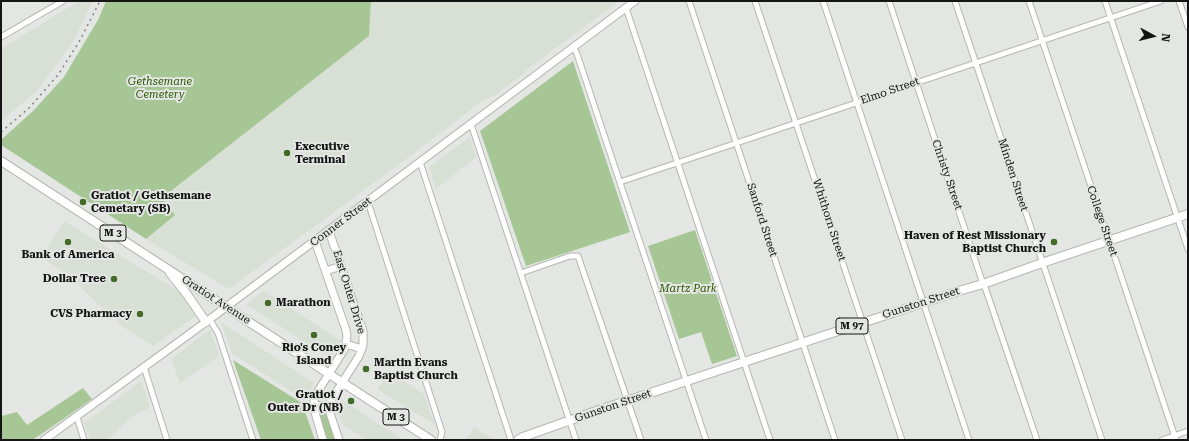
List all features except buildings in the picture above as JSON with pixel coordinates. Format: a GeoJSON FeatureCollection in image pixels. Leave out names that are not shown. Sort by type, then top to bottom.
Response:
{"type":"FeatureCollection","features":[{"type":"Feature","properties":{"kind":"main road","name":"Conner Street"},"geometry":{"type":"LineString","coordinates":[[44,440],[208,321],[226,306],[368,202],[635,1]]}},
{"type":"Feature","properties":{"kind":"main road","name":"Gratiot Avenue"},"geometry":{"type":"LineString","coordinates":[[1,161],[431,440]]}},
{"type":"Feature","properties":{"kind":"main road","name":"Gunston Street"},"geometry":{"type":"LineString","coordinates":[[518,440],[570,420],[983,284],[1188,214]]}},
{"type":"Feature","properties":{"kind":"main road","name":"East Outer Drive"},"geometry":{"type":"LineString","coordinates":[[329,231],[363,331],[362,349],[359,356],[332,398],[329,406]]}},
{"type":"Feature","properties":{"kind":"main road","name":"East Outer Drive"},"geometry":{"type":"LineString","coordinates":[[313,405],[315,396],[345,348],[347,336],[315,241]]}},
{"type":"Feature","properties":{"kind":"main road"},"geometry":{"type":"LineString","coordinates":[[326,271],[341,266]]}},
{"type":"Feature","properties":{"kind":"main road"},"geometry":{"type":"LineString","coordinates":[[166,268],[208,321]]}},
{"type":"Feature","properties":{"kind":"main road"},"geometry":{"type":"LineString","coordinates":[[346,344],[362,349]]}},
{"type":"Feature","properties":{"kind":"main road"},"geometry":{"type":"LineString","coordinates":[[323,440],[313,405],[329,406],[339,440]]}},
{"type":"Feature","properties":{"kind":"street"},"geometry":{"type":"LineString","coordinates":[[1,37],[63,1]]}},
{"type":"Feature","properties":{"kind":"street","name":"Sanford Street"},"geometry":{"type":"LineString","coordinates":[[689,1],[835,440]]}},
{"type":"Feature","properties":{"kind":"street","name":"Whithorn Street"},"geometry":{"type":"LineString","coordinates":[[755,1],[902,440]]}},
{"type":"Feature","properties":{"kind":"street"},"geometry":{"type":"LineString","coordinates":[[823,1],[968,440]]}},
{"type":"Feature","properties":{"kind":"street","name":"Christy Street"},"geometry":{"type":"LineString","coordinates":[[889,1],[983,284],[1037,440]]}},
{"type":"Feature","properties":{"kind":"street","name":"Minden Street"},"geometry":{"type":"LineString","coordinates":[[955,1],[1102,440]]}},
{"type":"Feature","properties":{"kind":"street","name":"College Street"},"geometry":{"type":"LineString","coordinates":[[1029,1],[1175,438]]}},
{"type":"Feature","properties":{"kind":"street"},"geometry":{"type":"LineString","coordinates":[[1105,1],[1188,248]]}},
{"type":"Feature","properties":{"kind":"street","name":"Elmo Street"},"geometry":{"type":"LineString","coordinates":[[620,182],[1161,1]]}},
{"type":"Feature","properties":{"kind":"street"},"geometry":{"type":"LineString","coordinates":[[1179,1],[1188,27]]}},
{"type":"Feature","properties":{"kind":"street"},"geometry":{"type":"LineString","coordinates":[[626,8],[770,440]]}},
{"type":"Feature","properties":{"kind":"street"},"geometry":{"type":"LineString","coordinates":[[574,48],[706,440]]}},
{"type":"Feature","properties":{"kind":"street"},"geometry":{"type":"LineString","coordinates":[[471,124],[576,440]]}},
{"type":"Feature","properties":{"kind":"street"},"geometry":{"type":"LineString","coordinates":[[420,162],[511,440]]}},
{"type":"Feature","properties":{"kind":"street"},"geometry":{"type":"LineString","coordinates":[[368,202],[442,432],[440,440]]}},
{"type":"Feature","properties":{"kind":"street"},"geometry":{"type":"LineString","coordinates":[[521,273],[570,256],[578,256],[640,440]]}},
{"type":"Feature","properties":{"kind":"street"},"geometry":{"type":"LineString","coordinates":[[208,321],[218,333],[254,440]]}},
{"type":"Feature","properties":{"kind":"street"},"geometry":{"type":"LineString","coordinates":[[144,368],[167,440]]}},
{"type":"Feature","properties":{"kind":"street"},"geometry":{"type":"LineString","coordinates":[[77,416],[84,440]]}},
{"type":"Feature","properties":{"kind":"street"},"geometry":{"type":"LineString","coordinates":[[1162,440],[1175,438],[1188,431]]}},
{"type":"Feature","properties":{"kind":"shaded area"},"geometry":{"type":"Polygon","coordinates":[[[79,1],[93,1],[73,42],[37,91],[1,121],[1,49],[79,1]]]}},
{"type":"Feature","properties":{"kind":"shaded area"},"geometry":{"type":"Polygon","coordinates":[[[371,1],[620,1],[531,66],[521,76],[495,95],[481,102],[401,163],[229,289],[146,239],[174,215],[162,198],[369,36],[371,1]]]}},
{"type":"Feature","properties":{"kind":"shaded area"},"geometry":{"type":"Polygon","coordinates":[[[470,137],[476,157],[436,189],[429,167],[470,137]]]}},
{"type":"Feature","properties":{"kind":"shaded area"},"geometry":{"type":"Polygon","coordinates":[[[64,221],[180,292],[196,316],[153,346],[126,329],[82,289],[78,282],[41,257],[64,221]]]}},
{"type":"Feature","properties":{"kind":"shaded area"},"geometry":{"type":"Polygon","coordinates":[[[264,291],[341,341],[330,358],[246,304],[264,291]]]}},
{"type":"Feature","properties":{"kind":"shaded area"},"geometry":{"type":"Polygon","coordinates":[[[221,323],[314,383],[304,400],[232,353],[221,323]]]}},
{"type":"Feature","properties":{"kind":"shaded area"},"geometry":{"type":"Polygon","coordinates":[[[210,330],[219,356],[180,383],[171,359],[210,330]]]}},
{"type":"Feature","properties":{"kind":"shaded area"},"geometry":{"type":"Polygon","coordinates":[[[389,372],[424,394],[435,425],[377,389],[389,372]]]}},
{"type":"Feature","properties":{"kind":"shaded area"},"geometry":{"type":"Polygon","coordinates":[[[141,381],[150,407],[130,418],[111,436],[104,440],[90,440],[84,423],[141,381]]]}},
{"type":"Feature","properties":{"kind":"shaded area"},"geometry":{"type":"Polygon","coordinates":[[[342,400],[404,440],[367,440],[342,424],[337,407],[342,400]]]}},
{"type":"Feature","properties":{"kind":"shaded area"},"geometry":{"type":"Polygon","coordinates":[[[474,427],[495,440],[465,440],[474,427]]]}},
{"type":"Feature","properties":{"kind":"green space","name":"Gethsemane Cemetery"},"geometry":{"type":"Polygon","coordinates":[[[106,1],[371,1],[369,36],[162,198],[175,215],[146,239],[1,145],[1,140],[33,111],[64,77],[99,18],[106,1]]]}},
{"type":"Feature","properties":{"kind":"green space"},"geometry":{"type":"Polygon","coordinates":[[[573,61],[630,232],[526,266],[480,131],[573,61]]]}},
{"type":"Feature","properties":{"kind":"green space","name":"Martz Park"},"geometry":{"type":"Polygon","coordinates":[[[695,230],[737,356],[712,364],[701,332],[679,339],[648,246],[695,230]]]}},
{"type":"Feature","properties":{"kind":"green space"},"geometry":{"type":"Polygon","coordinates":[[[233,360],[302,403],[315,440],[261,440],[233,360]]]}},
{"type":"Feature","properties":{"kind":"green space"},"geometry":{"type":"Polygon","coordinates":[[[83,388],[92,399],[40,435],[32,440],[1,440],[1,416],[17,412],[27,425],[83,388]]]}},
{"type":"Feature","properties":{"kind":"green space"},"geometry":{"type":"Polygon","coordinates":[[[322,409],[325,411],[335,440],[327,440],[321,420],[320,411],[322,409]]]}},
{"type":"Feature","properties":{"kind":"railway"},"geometry":{"type":"LineString","coordinates":[[1,132],[29,108],[58,75],[79,42],[100,1]]}},
{"type":"Feature","properties":{"kind":"place","name":"Executive Terminal"},"geometry":{"type":"Point","coordinates":[287,153]}},
{"type":"Feature","properties":{"kind":"place","name":"Gratiot / Gethsemane Cemetary (SB)"},"geometry":{"type":"Point","coordinates":[83,202]}},
{"type":"Feature","properties":{"kind":"place","name":"Bank of America"},"geometry":{"type":"Point","coordinates":[68,242]}},
{"type":"Feature","properties":{"kind":"place","name":"Haven of Rest Missionary Baptist Church"},"geometry":{"type":"Point","coordinates":[1054,242]}},
{"type":"Feature","properties":{"kind":"place","name":"Dollar Tree"},"geometry":{"type":"Point","coordinates":[114,279]}},
{"type":"Feature","properties":{"kind":"place","name":"Marathon"},"geometry":{"type":"Point","coordinates":[268,303]}},
{"type":"Feature","properties":{"kind":"place","name":"CVS Pharmacy"},"geometry":{"type":"Point","coordinates":[140,314]}},
{"type":"Feature","properties":{"kind":"place","name":"Rio's Coney Island"},"geometry":{"type":"Point","coordinates":[314,335]}},
{"type":"Feature","properties":{"kind":"place","name":"Martin Evans Baptist Church"},"geometry":{"type":"Point","coordinates":[366,369]}},
{"type":"Feature","properties":{"kind":"place","name":"Gratiot / Outer Dr (NB)"},"geometry":{"type":"Point","coordinates":[351,401]}}]}
